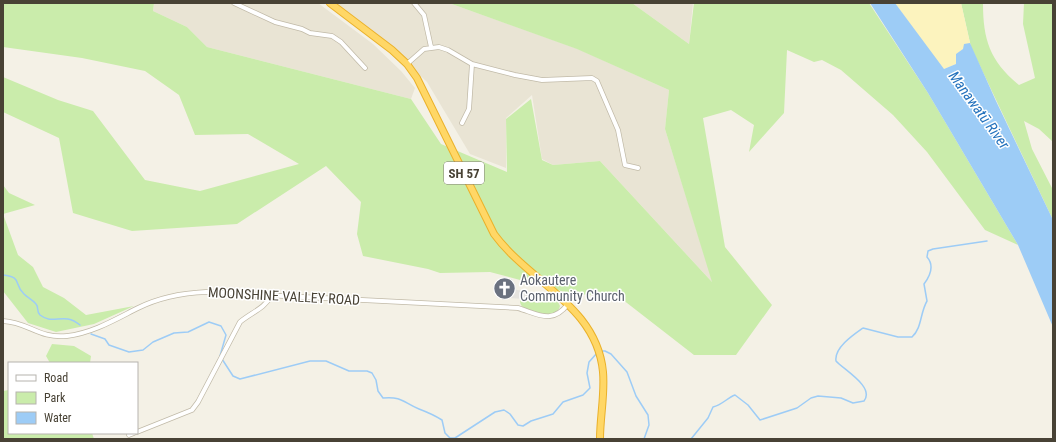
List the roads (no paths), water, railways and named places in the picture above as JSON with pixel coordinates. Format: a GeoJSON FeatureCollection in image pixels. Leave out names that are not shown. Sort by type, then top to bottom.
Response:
{"type":"FeatureCollection","features":[{"type":"Feature","properties":{"kind":"highway","name":"SH 57"},"geometry":{"type":"LineString","coordinates":[[330,3],[392,50],[418,78],[494,234],[501,244],[537,278],[568,304],[585,322],[597,346],[600,356],[603,380],[600,439]]}},
{"type":"Feature","properties":{"kind":"street"},"geometry":{"type":"LineString","coordinates":[[234,3],[275,22],[302,29],[310,33],[327,34],[337,39],[365,68]]}},
{"type":"Feature","properties":{"kind":"street"},"geometry":{"type":"LineString","coordinates":[[414,3],[424,15],[431,46]]}},
{"type":"Feature","properties":{"kind":"street"},"geometry":{"type":"LineString","coordinates":[[406,64],[424,49],[431,46],[448,50],[472,64],[515,75],[542,80],[592,78],[597,81],[618,130],[625,165],[638,168]]}},
{"type":"Feature","properties":{"kind":"street"},"geometry":{"type":"LineString","coordinates":[[462,123],[468,110],[472,64]]}},
{"type":"Feature","properties":{"kind":"street","name":"MOONSHINE VALLEY ROAD"},"geometry":{"type":"LineString","coordinates":[[3,320],[14,321],[43,334],[54,337],[70,336],[95,328],[161,299],[185,293],[206,292],[518,308],[549,318],[556,316],[568,304]]}},
{"type":"Feature","properties":{"kind":"street"},"geometry":{"type":"LineString","coordinates":[[138,432],[192,410],[220,362],[240,322],[248,315],[266,305],[272,295]]}},
{"type":"Feature","properties":{"kind":"water","name":"Manawatū River"},"geometry":{"type":"Polygon","coordinates":[[[870,3],[895,3],[944,69],[956,64],[956,54],[963,49],[964,44],[970,43],[1053,220],[1053,327],[1018,245],[928,93],[870,3]]]}},
{"type":"Feature","properties":{"kind":"waterway"},"geometry":{"type":"LineString","coordinates":[[691,439],[708,418],[713,407],[735,395],[748,405],[760,420],[797,408],[811,398],[818,396],[841,398],[853,403],[864,401],[866,396],[862,385],[836,361],[836,356],[841,347],[863,328],[898,337],[912,337],[918,329],[927,301],[924,284],[931,271],[931,264],[927,257],[928,251],[987,241]]}},
{"type":"Feature","properties":{"kind":"waterway"},"geometry":{"type":"LineString","coordinates":[[3,275],[16,279],[21,290],[37,305],[40,315],[50,319],[69,319],[80,325]]}},
{"type":"Feature","properties":{"kind":"waterway"},"geometry":{"type":"LineString","coordinates":[[91,334],[105,339],[109,345],[129,352],[143,350],[153,342],[174,333],[188,332],[209,322],[221,326],[226,335],[220,356]]}},
{"type":"Feature","properties":{"kind":"waterway"},"geometry":{"type":"LineString","coordinates":[[601,351],[611,354],[627,372],[636,396],[648,415],[649,425],[644,439]]}},
{"type":"Feature","properties":{"kind":"waterway"},"geometry":{"type":"LineString","coordinates":[[222,359],[233,376],[240,379],[310,361],[326,361],[349,371],[367,371],[372,373],[376,380],[378,391],[383,398],[399,399],[428,412],[442,420],[445,433],[450,438],[455,438],[495,412],[504,410],[510,414],[518,425],[523,426],[531,421],[553,414],[563,402],[583,395],[590,388],[587,373],[589,362],[597,353]]}},
{"type":"Feature","properties":{"kind":"place","name":"Aokautere Community Church"},"geometry":{"type":"Point","coordinates":[505,288]}}]}
